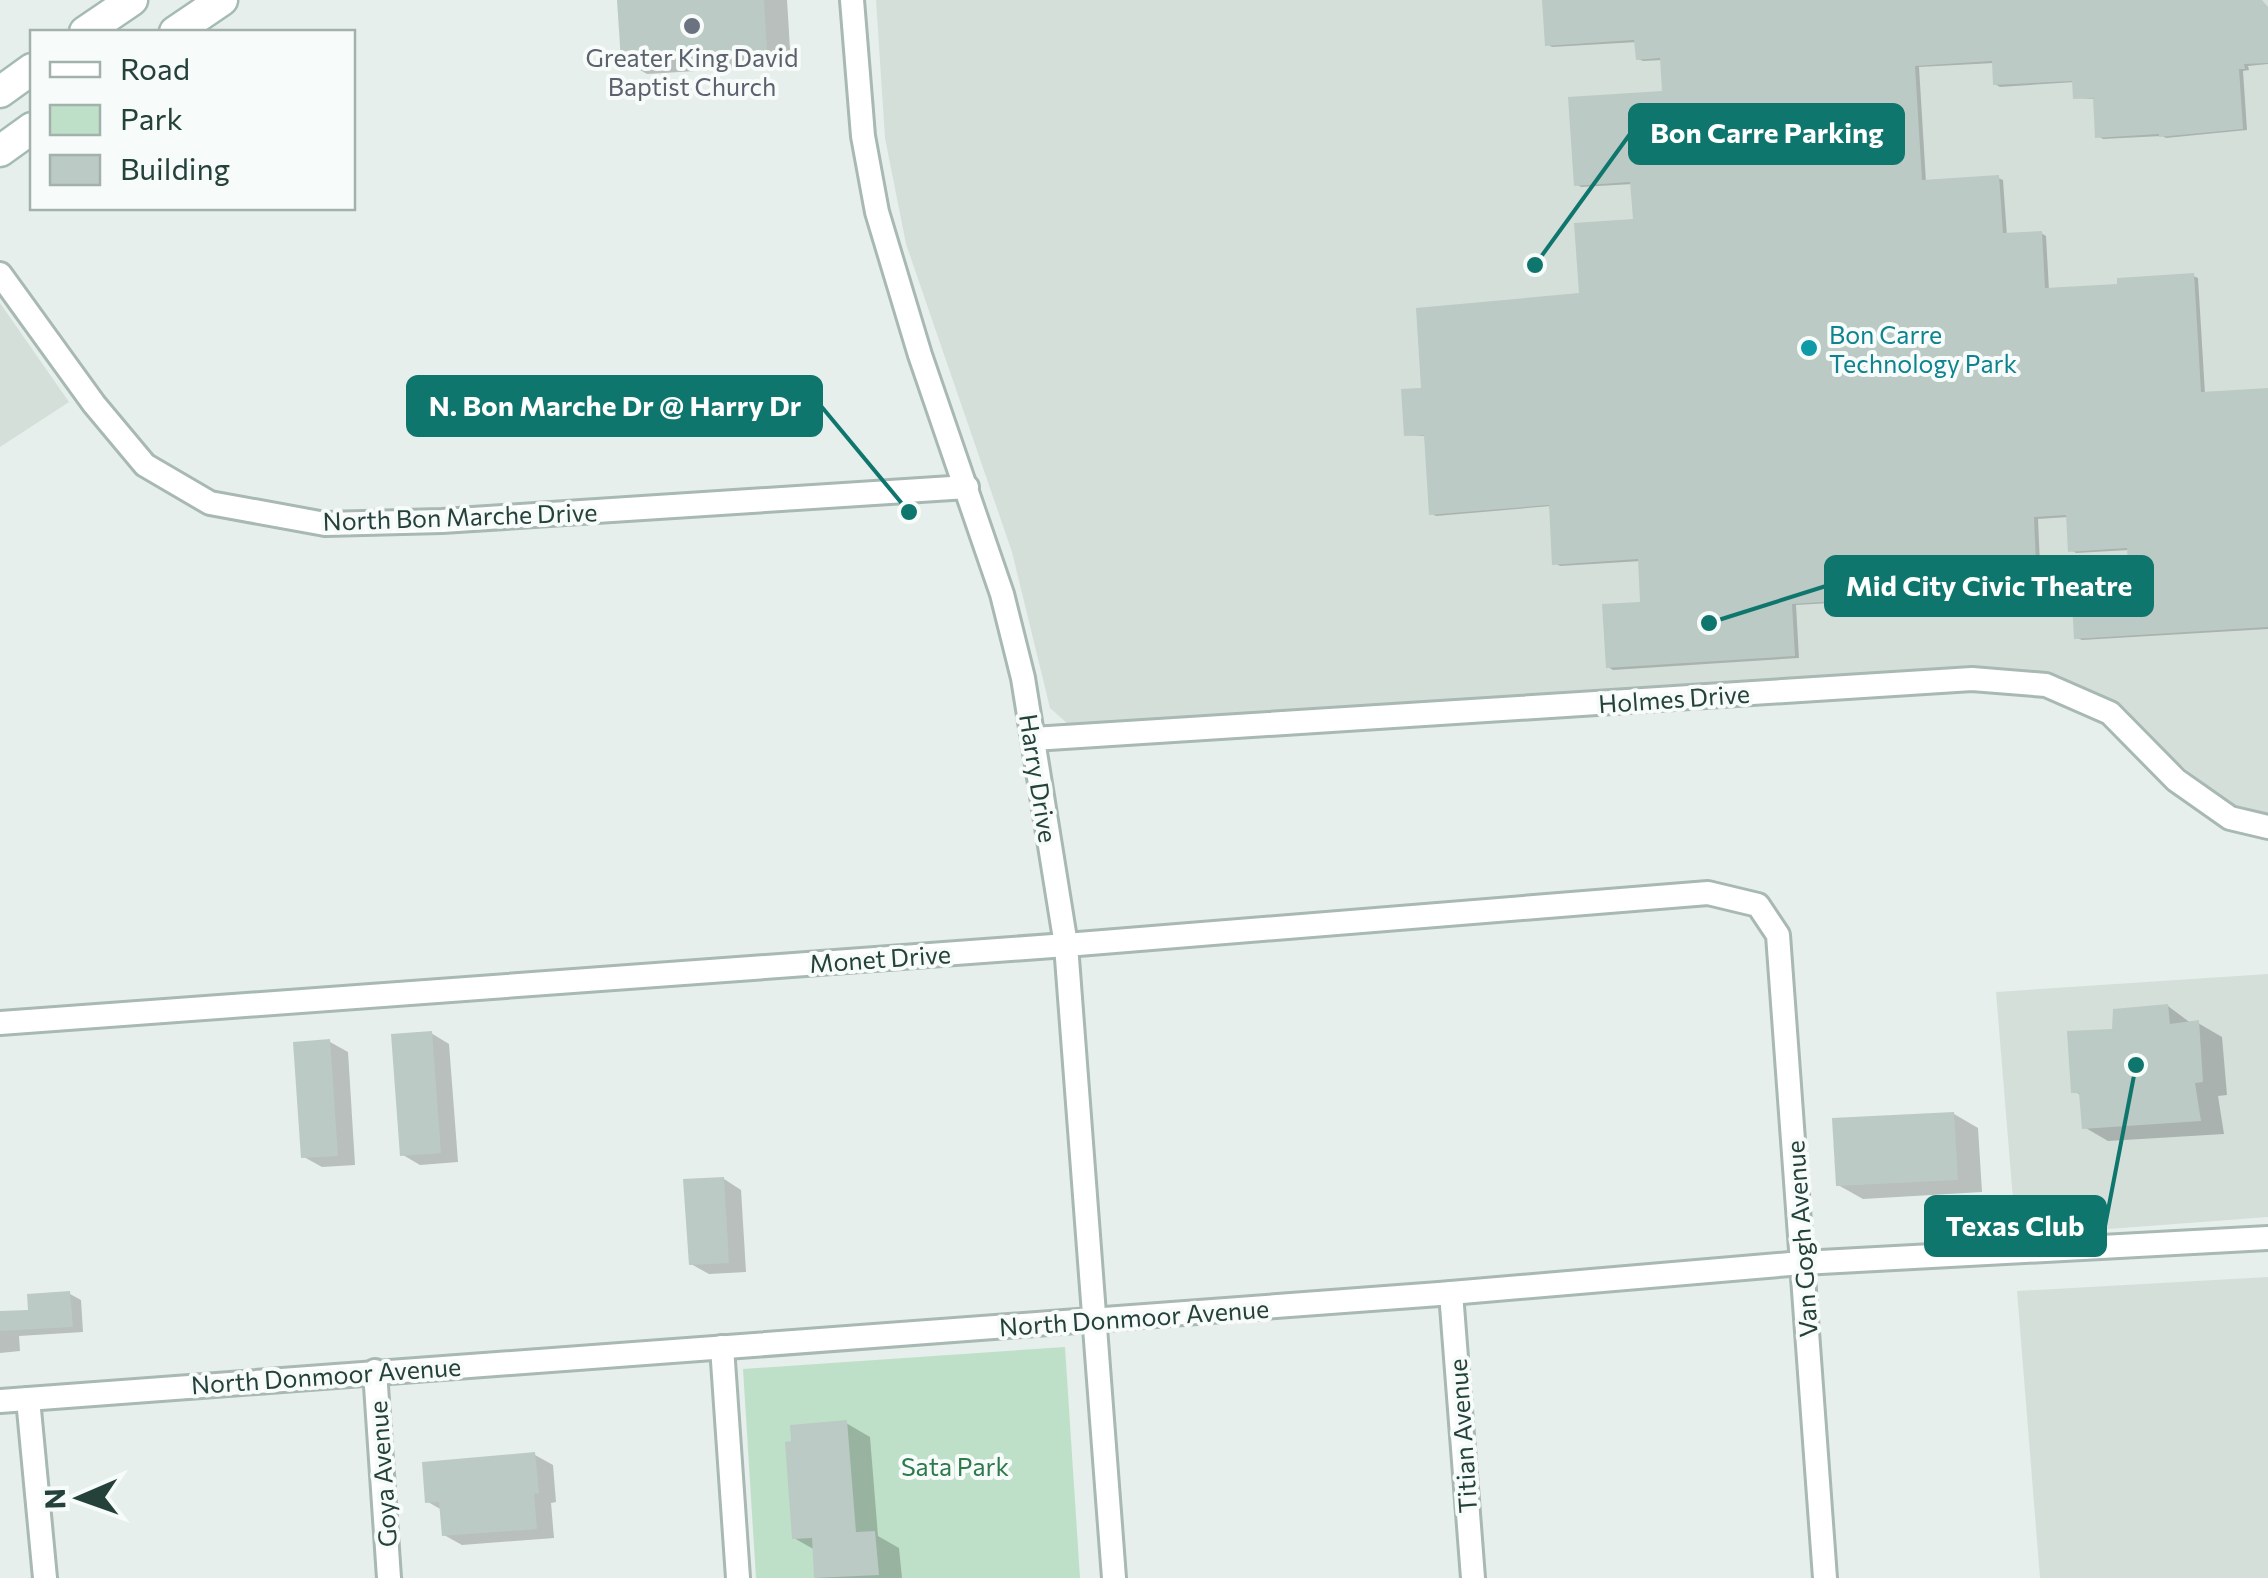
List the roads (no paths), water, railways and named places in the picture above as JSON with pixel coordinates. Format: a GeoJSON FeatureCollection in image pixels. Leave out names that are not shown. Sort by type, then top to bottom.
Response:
{"type":"FeatureCollection","features":[{"type":"Feature","properties":{"kind":"main road"},"geometry":{"type":"LineString","coordinates":[[89,30],[132,0]]}},
{"type":"Feature","properties":{"kind":"main road"},"geometry":{"type":"LineString","coordinates":[[178,30],[222,0]]}},
{"type":"Feature","properties":{"kind":"main road"},"geometry":{"type":"LineString","coordinates":[[0,92],[30,70]]}},
{"type":"Feature","properties":{"kind":"main road"},"geometry":{"type":"LineString","coordinates":[[0,151],[30,129]]}},
{"type":"Feature","properties":{"kind":"street","name":"Harry Drive"},"geometry":{"type":"LineString","coordinates":[[852,0],[863,136],[877,212],[914,336],[1002,594],[1033,738],[1066,945],[1114,1578]]}},
{"type":"Feature","properties":{"kind":"street","name":"North Bon Marche Drive"},"geometry":{"type":"LineString","coordinates":[[0,274],[94,404],[146,464],[210,502],[326,524],[442,521],[967,487]]}},
{"type":"Feature","properties":{"kind":"street","name":"Holmes Drive"},"geometry":{"type":"LineString","coordinates":[[1033,738],[1972,679],[2046,685],[2110,713],[2176,780],[2230,818],[2268,827]]}},
{"type":"Feature","properties":{"kind":"street","name":"Monet Drive"},"geometry":{"type":"LineString","coordinates":[[0,1022],[1066,945],[1708,893],[1758,906]]}},
{"type":"Feature","properties":{"kind":"street","name":"Van Gogh Avenue"},"geometry":{"type":"LineString","coordinates":[[1758,906],[1778,935],[1825,1578]]}},
{"type":"Feature","properties":{"kind":"street","name":"North Donmoor Avenue"},"geometry":{"type":"LineString","coordinates":[[0,1401],[1451,1293],[1802,1263],[2268,1238]]}},
{"type":"Feature","properties":{"kind":"street","name":"Titian Avenue"},"geometry":{"type":"LineString","coordinates":[[1451,1293],[1473,1578]]}},
{"type":"Feature","properties":{"kind":"street"},"geometry":{"type":"LineString","coordinates":[[722,1347],[738,1578]]}},
{"type":"Feature","properties":{"kind":"street","name":"Goya Avenue"},"geometry":{"type":"LineString","coordinates":[[375,1371],[389,1578]]}},
{"type":"Feature","properties":{"kind":"street"},"geometry":{"type":"LineString","coordinates":[[28,1400],[45,1578]]}},
{"type":"Feature","properties":{"kind":"place","name":"Greater King David Baptist Church"},"geometry":{"type":"Point","coordinates":[692,26]}},
{"type":"Feature","properties":{"kind":"place","name":"Bon Carre Parking"},"geometry":{"type":"Point","coordinates":[1535,265]}},
{"type":"Feature","properties":{"kind":"place","name":"Bon Carre Technology Park"},"geometry":{"type":"Point","coordinates":[1809,348]}},
{"type":"Feature","properties":{"kind":"place","name":"N. Bon Marche Dr @ Harry Dr"},"geometry":{"type":"Point","coordinates":[909,512]}},
{"type":"Feature","properties":{"kind":"place","name":"Mid City Civic Theatre"},"geometry":{"type":"Point","coordinates":[1709,623]}},
{"type":"Feature","properties":{"kind":"place","name":"Texas Club"},"geometry":{"type":"Point","coordinates":[2136,1065]}},
{"type":"Feature","properties":{"kind":"park label","name":"Sata Park"},"geometry":{"type":"Point","coordinates":[955,1466]}}]}
